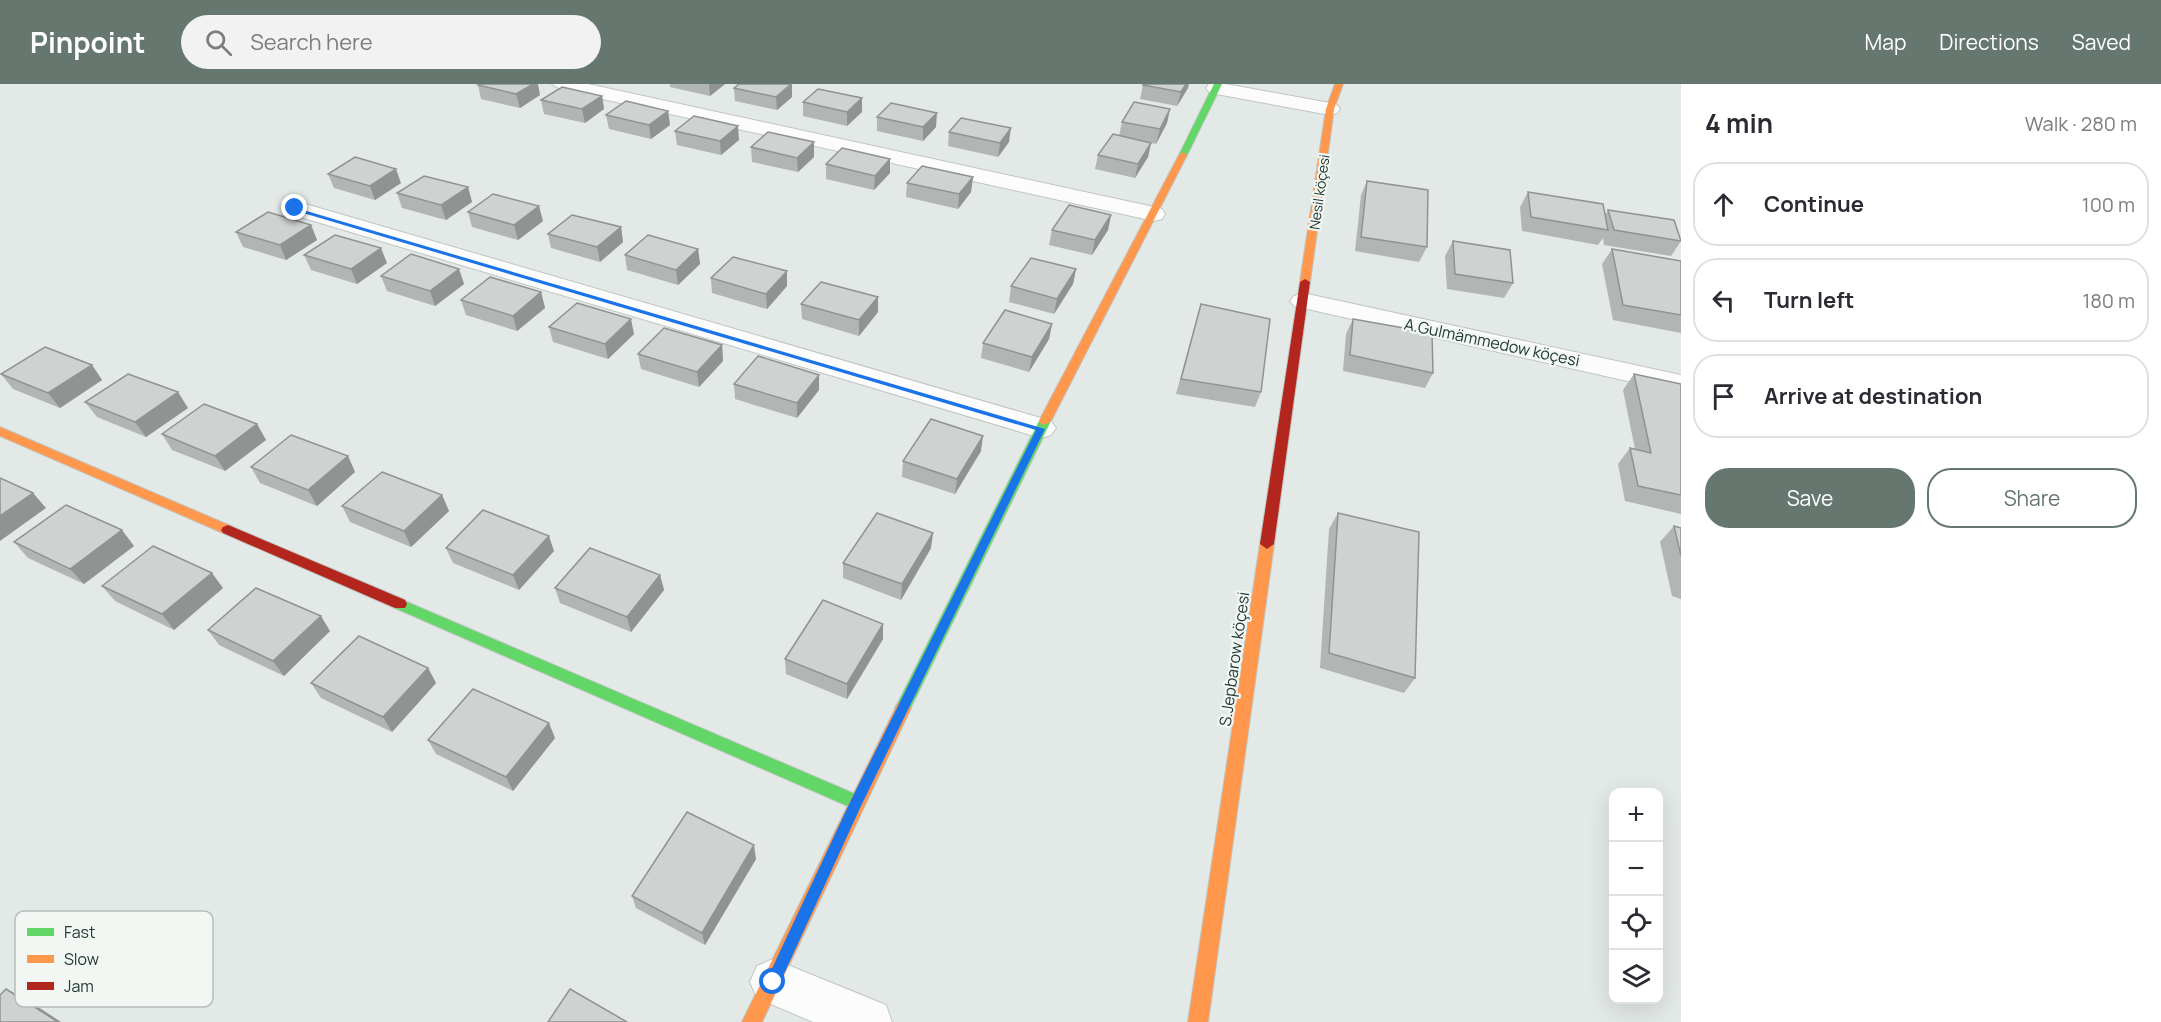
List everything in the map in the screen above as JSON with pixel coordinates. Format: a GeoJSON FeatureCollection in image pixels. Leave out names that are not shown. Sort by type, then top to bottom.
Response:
{"type":"FeatureCollection","features":[{"type":"Feature","properties":{"kind":"street"},"geometry":{"type":"LineString","coordinates":[[562,84],[1154,214]]}},
{"type":"Feature","properties":{"kind":"street","name":"Nesil köçesi"},"geometry":{"type":"LineString","coordinates":[[1303,301],[1330,109],[1339,84]]}},
{"type":"Feature","properties":{"kind":"street"},"geometry":{"type":"LineString","coordinates":[[752,1022],[773,982],[856,802],[1041,429],[1154,214],[1217,86],[1330,109]]}},
{"type":"Feature","properties":{"kind":"street"},"geometry":{"type":"LineString","coordinates":[[295,208],[1041,429]]}},
{"type":"Feature","properties":{"kind":"street","name":"A.Gulmämmedow köçesi"},"geometry":{"type":"LineString","coordinates":[[1303,301],[1681,384]]}},
{"type":"Feature","properties":{"kind":"street","name":"S.Jepbarow köçesi"},"geometry":{"type":"LineString","coordinates":[[1198,1022],[1303,301]]}},
{"type":"Feature","properties":{"kind":"street"},"geometry":{"type":"LineString","coordinates":[[0,431],[856,802]]}},
{"type":"Feature","properties":{"kind":"street"},"geometry":{"type":"LineString","coordinates":[[773,982],[869,1022]]}},
{"type":"Feature","properties":{"kind":"building"},"geometry":{"type":"Polygon","coordinates":[[[533,84],[516,94],[478,85],[533,84]]]}},
{"type":"Feature","properties":{"kind":"building"},"geometry":{"type":"Polygon","coordinates":[[[739,84],[791,84],[776,97],[734,88],[739,84]]]}},
{"type":"Feature","properties":{"kind":"building"},"geometry":{"type":"Polygon","coordinates":[[[1144,84],[1186,84],[1181,92],[1144,84]]]}},
{"type":"Feature","properties":{"kind":"building"},"geometry":{"type":"Polygon","coordinates":[[[562,87],[602,96],[582,109],[541,100],[562,87]]]}},
{"type":"Feature","properties":{"kind":"building"},"geometry":{"type":"Polygon","coordinates":[[[818,89],[862,98],[847,112],[803,102],[818,89]]]}},
{"type":"Feature","properties":{"kind":"building"},"geometry":{"type":"Polygon","coordinates":[[[626,101],[668,111],[649,125],[606,115],[626,101]]]}},
{"type":"Feature","properties":{"kind":"building"},"geometry":{"type":"Polygon","coordinates":[[[1134,102],[1170,109],[1160,129],[1122,122],[1134,102]]]}},
{"type":"Feature","properties":{"kind":"building"},"geometry":{"type":"Polygon","coordinates":[[[891,103],[937,113],[923,127],[877,117],[891,103]]]}},
{"type":"Feature","properties":{"kind":"building"},"geometry":{"type":"Polygon","coordinates":[[[694,116],[738,126],[720,141],[675,131],[694,116]]]}},
{"type":"Feature","properties":{"kind":"building"},"geometry":{"type":"Polygon","coordinates":[[[961,118],[1011,128],[1000,143],[949,132],[961,118]]]}},
{"type":"Feature","properties":{"kind":"building"},"geometry":{"type":"Polygon","coordinates":[[[768,132],[814,142],[797,158],[751,147],[768,132]]]}},
{"type":"Feature","properties":{"kind":"building"},"geometry":{"type":"Polygon","coordinates":[[[1113,134],[1151,143],[1138,164],[1098,155],[1113,134]]]}},
{"type":"Feature","properties":{"kind":"building"},"geometry":{"type":"Polygon","coordinates":[[[842,148],[890,159],[875,176],[826,164],[842,148]]]}},
{"type":"Feature","properties":{"kind":"building"},"geometry":{"type":"Polygon","coordinates":[[[355,157],[396,169],[370,186],[328,174],[355,157]]]}},
{"type":"Feature","properties":{"kind":"building"},"geometry":{"type":"Polygon","coordinates":[[[922,166],[973,177],[959,194],[907,183],[922,166]]]}},
{"type":"Feature","properties":{"kind":"building"},"geometry":{"type":"Polygon","coordinates":[[[424,176],[468,187],[441,205],[397,193],[424,176]]]}},
{"type":"Feature","properties":{"kind":"building"},"geometry":{"type":"Polygon","coordinates":[[[1367,181],[1428,190],[1427,247],[1361,237],[1367,181]]]}},
{"type":"Feature","properties":{"kind":"building"},"geometry":{"type":"Polygon","coordinates":[[[1528,192],[1603,204],[1608,230],[1531,217],[1528,192]]]}},
{"type":"Feature","properties":{"kind":"building"},"geometry":{"type":"Polygon","coordinates":[[[493,194],[539,206],[514,225],[468,212],[493,194]]]}},
{"type":"Feature","properties":{"kind":"building"},"geometry":{"type":"Polygon","coordinates":[[[1069,205],[1111,215],[1095,240],[1052,230],[1069,205]]]}},
{"type":"Feature","properties":{"kind":"building"},"geometry":{"type":"Polygon","coordinates":[[[1608,210],[1674,220],[1681,241],[1614,230],[1608,210]]]}},
{"type":"Feature","properties":{"kind":"building"},"geometry":{"type":"Polygon","coordinates":[[[268,212],[311,225],[280,245],[236,232],[268,212]]]}},
{"type":"Feature","properties":{"kind":"building"},"geometry":{"type":"Polygon","coordinates":[[[572,215],[621,227],[597,247],[548,234],[572,215]]]}},
{"type":"Feature","properties":{"kind":"building"},"geometry":{"type":"Polygon","coordinates":[[[335,235],[381,248],[351,269],[304,255],[335,235]]]}},
{"type":"Feature","properties":{"kind":"building"},"geometry":{"type":"Polygon","coordinates":[[[648,235],[698,249],[676,270],[625,255],[648,235]]]}},
{"type":"Feature","properties":{"kind":"building"},"geometry":{"type":"Polygon","coordinates":[[[1453,241],[1510,250],[1513,283],[1455,274],[1453,241]]]}},
{"type":"Feature","properties":{"kind":"building"},"geometry":{"type":"Polygon","coordinates":[[[1612,249],[1681,261],[1681,315],[1623,305],[1612,249]]]}},
{"type":"Feature","properties":{"kind":"building"},"geometry":{"type":"Polygon","coordinates":[[[411,254],[459,269],[430,291],[381,276],[411,254]]]}},
{"type":"Feature","properties":{"kind":"building"},"geometry":{"type":"Polygon","coordinates":[[[733,257],[787,271],[766,294],[711,278],[733,257]]]}},
{"type":"Feature","properties":{"kind":"building"},"geometry":{"type":"Polygon","coordinates":[[[1031,258],[1076,269],[1057,299],[1011,286],[1031,258]]]}},
{"type":"Feature","properties":{"kind":"building"},"geometry":{"type":"Polygon","coordinates":[[[490,277],[541,292],[513,316],[461,300],[490,277]]]}},
{"type":"Feature","properties":{"kind":"building"},"geometry":{"type":"Polygon","coordinates":[[[821,282],[878,297],[859,320],[801,304],[821,282]]]}},
{"type":"Feature","properties":{"kind":"building"},"geometry":{"type":"Polygon","coordinates":[[[577,303],[631,319],[605,344],[549,327],[577,303]]]}},
{"type":"Feature","properties":{"kind":"building"},"geometry":{"type":"Polygon","coordinates":[[[1201,304],[1270,319],[1261,392],[1181,379],[1201,304]]]}},
{"type":"Feature","properties":{"kind":"building"},"geometry":{"type":"Polygon","coordinates":[[[1005,310],[1052,324],[1032,357],[983,343],[1005,310]]]}},
{"type":"Feature","properties":{"kind":"building"},"geometry":{"type":"Polygon","coordinates":[[[1353,319],[1432,333],[1433,373],[1350,355],[1353,319]]]}},
{"type":"Feature","properties":{"kind":"building"},"geometry":{"type":"Polygon","coordinates":[[[664,328],[722,345],[697,372],[638,354],[664,328]]]}},
{"type":"Feature","properties":{"kind":"building"},"geometry":{"type":"Polygon","coordinates":[[[45,347],[92,365],[48,393],[1,374],[45,347]]]}},
{"type":"Feature","properties":{"kind":"building"},"geometry":{"type":"Polygon","coordinates":[[[758,356],[819,375],[797,403],[734,384],[758,356]]]}},
{"type":"Feature","properties":{"kind":"building"},"geometry":{"type":"Polygon","coordinates":[[[128,374],[178,392],[135,422],[85,402],[128,374]]]}},
{"type":"Feature","properties":{"kind":"building"},"geometry":{"type":"Polygon","coordinates":[[[1634,374],[1681,384],[1681,495],[1638,486],[1630,448],[1651,453],[1634,374]]]}},
{"type":"Feature","properties":{"kind":"building"},"geometry":{"type":"Polygon","coordinates":[[[204,404],[257,424],[215,456],[162,434],[204,404]]]}},
{"type":"Feature","properties":{"kind":"building"},"geometry":{"type":"Polygon","coordinates":[[[931,419],[983,436],[957,479],[903,461],[931,419]]]}},
{"type":"Feature","properties":{"kind":"building"},"geometry":{"type":"Polygon","coordinates":[[[291,435],[348,456],[308,490],[251,467],[291,435]]]}},
{"type":"Feature","properties":{"kind":"building"},"geometry":{"type":"Polygon","coordinates":[[[382,472],[442,495],[404,531],[342,506],[382,472]]]}},
{"type":"Feature","properties":{"kind":"building"},"geometry":{"type":"Polygon","coordinates":[[[0,478],[33,493],[0,516],[0,478]]]}},
{"type":"Feature","properties":{"kind":"building"},"geometry":{"type":"Polygon","coordinates":[[[66,505],[122,530],[70,569],[14,542],[66,505]]]}},
{"type":"Feature","properties":{"kind":"building"},"geometry":{"type":"Polygon","coordinates":[[[483,510],[549,536],[513,575],[446,548],[483,510]]]}},
{"type":"Feature","properties":{"kind":"building"},"geometry":{"type":"Polygon","coordinates":[[[877,513],[933,533],[902,584],[843,563],[877,513]]]}},
{"type":"Feature","properties":{"kind":"building"},"geometry":{"type":"Polygon","coordinates":[[[1338,513],[1419,532],[1415,678],[1329,653],[1338,513]]]}},
{"type":"Feature","properties":{"kind":"building"},"geometry":{"type":"Polygon","coordinates":[[[1674,526],[1681,528],[1681,556],[1674,526]]]}},
{"type":"Feature","properties":{"kind":"building"},"geometry":{"type":"Polygon","coordinates":[[[153,546],[212,573],[162,614],[102,586],[153,546]]]}},
{"type":"Feature","properties":{"kind":"building"},"geometry":{"type":"Polygon","coordinates":[[[590,548],[660,575],[627,617],[555,588],[590,548]]]}},
{"type":"Feature","properties":{"kind":"building"},"geometry":{"type":"Polygon","coordinates":[[[256,588],[321,616],[273,661],[208,630],[256,588]]]}},
{"type":"Feature","properties":{"kind":"building"},"geometry":{"type":"Polygon","coordinates":[[[823,600],[883,624],[847,684],[785,659],[823,600]]]}},
{"type":"Feature","properties":{"kind":"building"},"geometry":{"type":"Polygon","coordinates":[[[359,636],[428,668],[383,717],[311,683],[359,636]]]}},
{"type":"Feature","properties":{"kind":"building"},"geometry":{"type":"Polygon","coordinates":[[[473,689],[549,723],[506,777],[428,740],[473,689]]]}},
{"type":"Feature","properties":{"kind":"building"},"geometry":{"type":"Polygon","coordinates":[[[687,812],[754,845],[702,933],[632,896],[687,812]]]}},
{"type":"Feature","properties":{"kind":"building"},"geometry":{"type":"Polygon","coordinates":[[[6,989],[15,995],[15,1007],[34,1007],[58,1022],[0,1022],[0,995],[6,989]]]}},
{"type":"Feature","properties":{"kind":"building"},"geometry":{"type":"Polygon","coordinates":[[[570,989],[627,1022],[548,1022],[570,989]]]}},
{"type":"Feature","properties":{"kind":"traffic: fast"},"geometry":{"type":"LineString","coordinates":[[1183,155],[1218,84]]}},
{"type":"Feature","properties":{"kind":"traffic: fast"},"geometry":{"type":"LineString","coordinates":[[903,708],[1045,421]]}},
{"type":"Feature","properties":{"kind":"traffic: fast"},"geometry":{"type":"LineString","coordinates":[[400,604],[856,802]]}},
{"type":"Feature","properties":{"kind":"traffic: slow"},"geometry":{"type":"LineString","coordinates":[[1305,282],[1330,109],[1339,84]]}},
{"type":"Feature","properties":{"kind":"traffic: slow"},"geometry":{"type":"LineString","coordinates":[[1045,421],[1183,155]]}},
{"type":"Feature","properties":{"kind":"traffic: slow"},"geometry":{"type":"LineString","coordinates":[[0,431],[228,530]]}},
{"type":"Feature","properties":{"kind":"traffic: slow"},"geometry":{"type":"LineString","coordinates":[[1198,1022],[1267,544]]}},
{"type":"Feature","properties":{"kind":"traffic: slow"},"geometry":{"type":"LineString","coordinates":[[752,1022],[903,708]]}},
{"type":"Feature","properties":{"kind":"traffic: jam"},"geometry":{"type":"LineString","coordinates":[[1267,544],[1305,282]]}},
{"type":"Feature","properties":{"kind":"traffic: jam"},"geometry":{"type":"LineString","coordinates":[[228,530],[400,604]]}},
{"type":"Feature","properties":{"kind":"route"},"geometry":{"type":"LineString","coordinates":[[295,208],[1041,429],[856,802],[773,982]]}}]}
